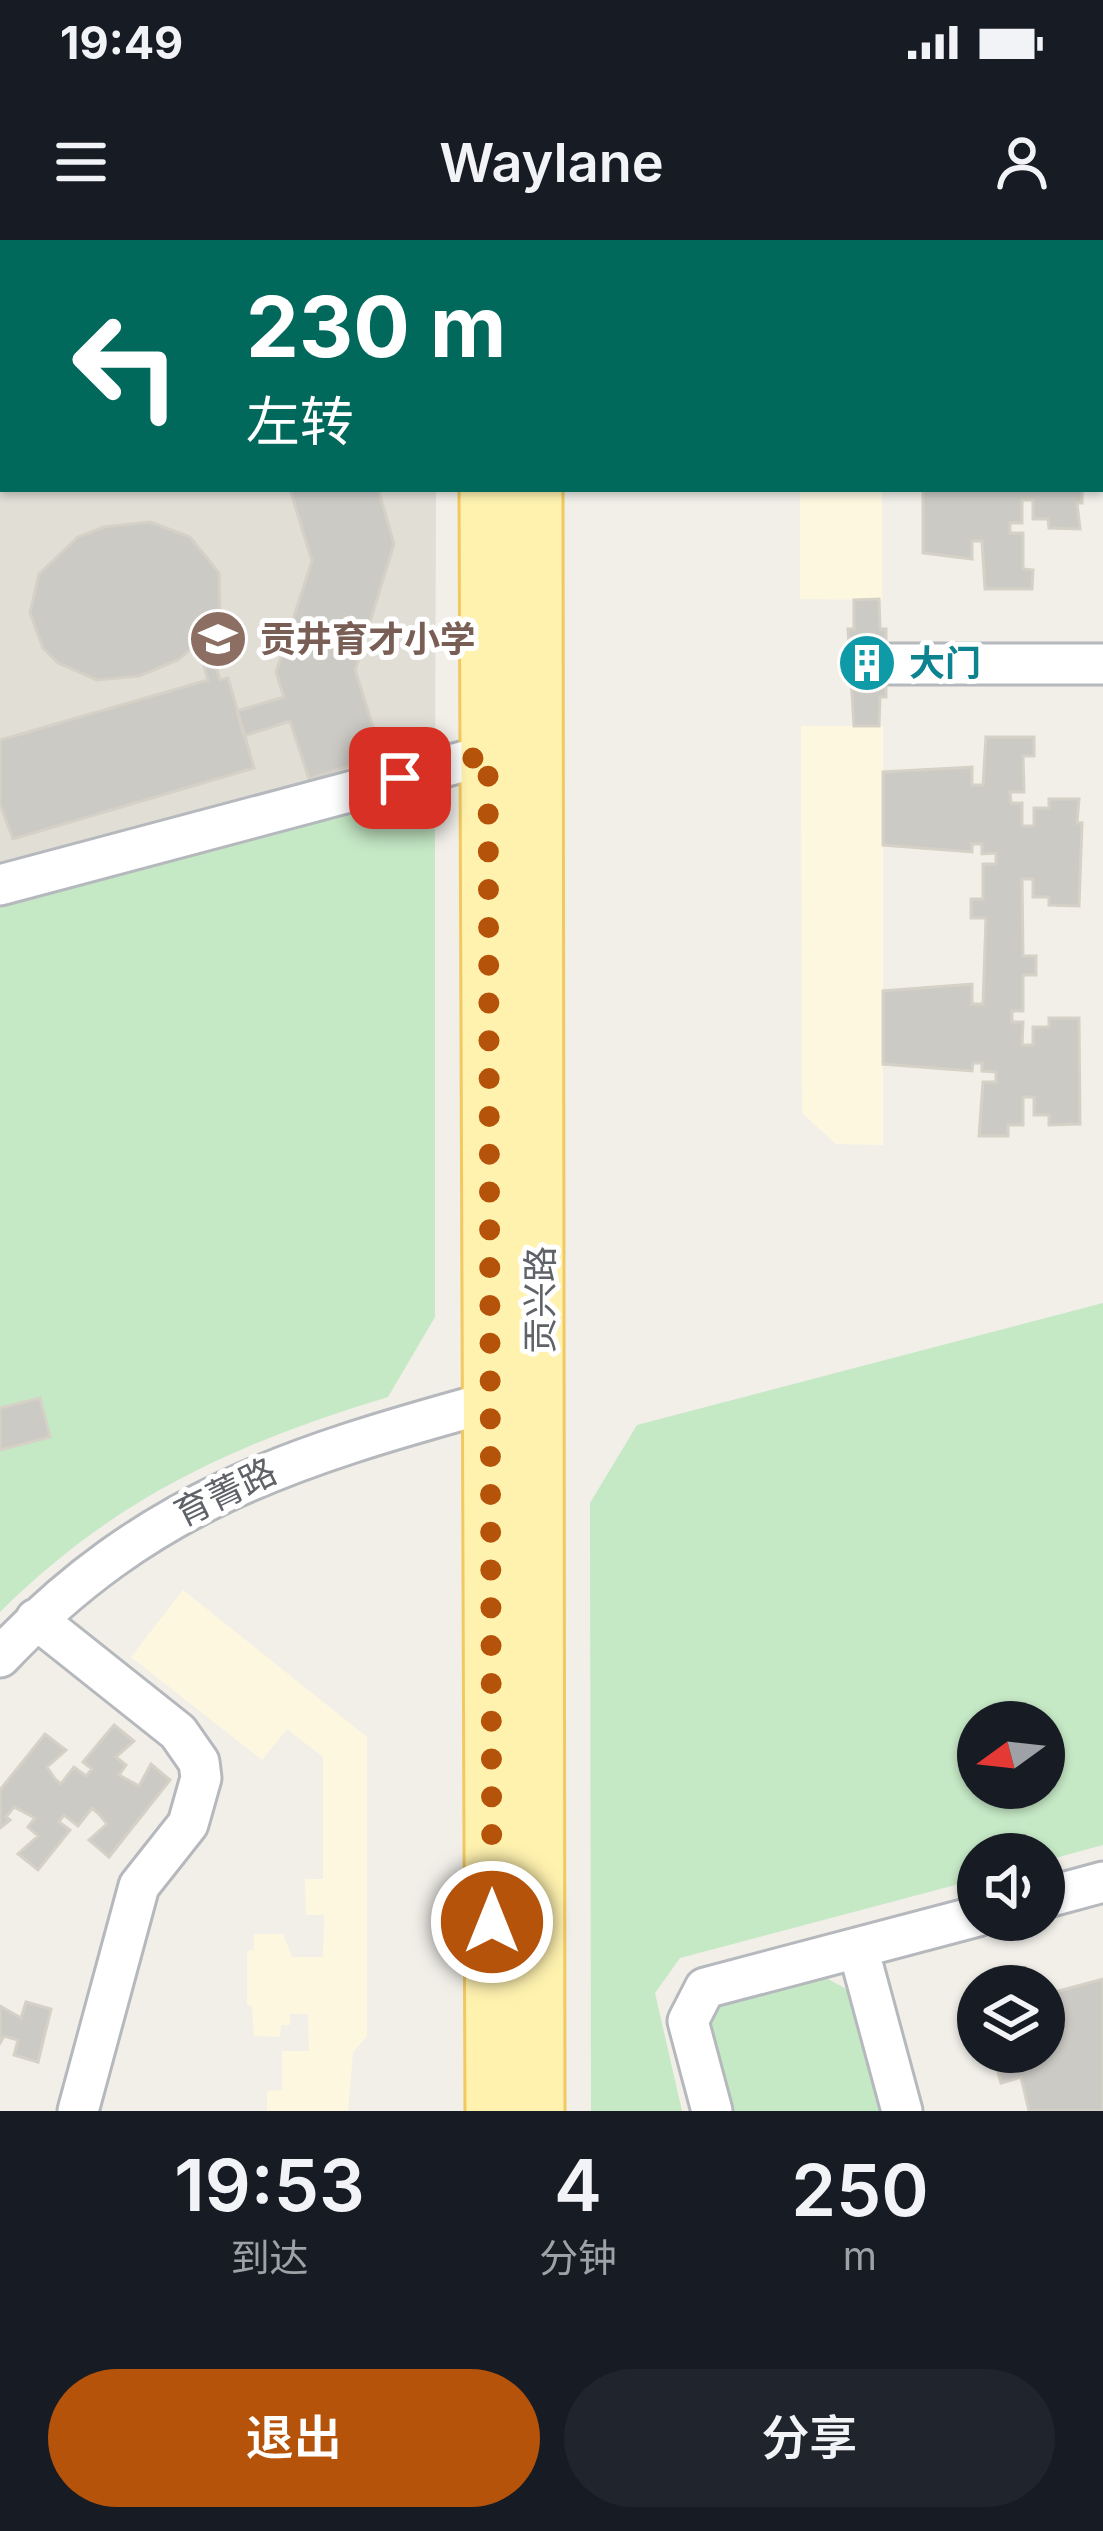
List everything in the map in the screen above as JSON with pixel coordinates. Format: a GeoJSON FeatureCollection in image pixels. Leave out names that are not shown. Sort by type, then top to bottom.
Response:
{"type":"FeatureCollection","features":[{"type":"Feature","properties":{"kind":"main road","name":"贡兴路"},"geometry":{"type":"LineString","coordinates":[[486,492],[492,2111]]}},
{"type":"Feature","properties":{"kind":"main road","name":"贡兴路"},"geometry":{"type":"LineString","coordinates":[[536,492],[538,2111]]}},
{"type":"Feature","properties":{"kind":"street"},"geometry":{"type":"LineString","coordinates":[[890,664],[1103,664]]}},
{"type":"Feature","properties":{"kind":"street"},"geometry":{"type":"LineString","coordinates":[[0,884],[488,754]]}},
{"type":"Feature","properties":{"kind":"street","name":"育菁路"},"geometry":{"type":"LineString","coordinates":[[0,1657],[112,1556],[228,1486],[337,1444],[490,1402]]}},
{"type":"Feature","properties":{"kind":"street"},"geometry":{"type":"LineString","coordinates":[[37,1619],[178,1732],[199,1762],[201,1778],[188,1824],[140,1886],[78,2111]]}},
{"type":"Feature","properties":{"kind":"street"},"geometry":{"type":"LineString","coordinates":[[1065,1892],[1103,1882]]}},
{"type":"Feature","properties":{"kind":"street"},"geometry":{"type":"LineString","coordinates":[[712,2111],[688,2021],[705,1988],[957,1922]]}},
{"type":"Feature","properties":{"kind":"street"},"geometry":{"type":"LineString","coordinates":[[857,1948],[902,2111]]}},
{"type":"Feature","properties":{"kind":"shaded area","name":"贡井育才小学"},"geometry":{"type":"Polygon","coordinates":[[[0,492],[436,492],[435,789],[0,907],[0,492]]]}},
{"type":"Feature","properties":{"kind":"shaded area"},"geometry":{"type":"Polygon","coordinates":[[[800,492],[882,492],[882,600],[800,599],[800,492]]]}},
{"type":"Feature","properties":{"kind":"shaded area"},"geometry":{"type":"Polygon","coordinates":[[[801,726],[883,726],[883,1145],[836,1144],[802,1113],[801,726]]]}},
{"type":"Feature","properties":{"kind":"shaded area"},"geometry":{"type":"Polygon","coordinates":[[[183,1590],[367,1737],[367,2036],[353,2052],[348,2111],[267,2111],[267,2091],[282,2090],[282,2051],[309,2051],[308,2014],[290,2014],[290,2025],[281,2025],[280,2037],[254,2036],[252,2006],[247,2005],[247,1951],[254,1950],[254,1934],[283,1934],[292,1957],[323,1957],[324,1915],[306,1915],[305,1879],[323,1879],[323,1757],[287,1729],[262,1760],[131,1657],[183,1590]]]}},
{"type":"Feature","properties":{"kind":"green space"},"geometry":{"type":"Polygon","coordinates":[[[435,789],[435,1317],[388,1397],[279,1434],[180,1479],[88,1536],[0,1612],[0,907],[435,789]]]}},
{"type":"Feature","properties":{"kind":"green space"},"geometry":{"type":"Polygon","coordinates":[[[1103,1303],[1103,1845],[1065,1855],[1065,1833],[957,1833],[957,1885],[680,1958],[655,1993],[682,2111],[591,2111],[590,1503],[637,1425],[1103,1303]]]}},
{"type":"Feature","properties":{"kind":"green space"},"geometry":{"type":"Polygon","coordinates":[[[817,1973],[850,1991],[882,2111],[727,2111],[705,2030],[719,2000],[817,1973]]]}},
{"type":"Feature","properties":{"kind":"building"},"geometry":{"type":"Polygon","coordinates":[[[291,492],[379,492],[394,544],[355,670],[382,755],[309,779],[290,721],[244,736],[237,711],[284,697],[276,672],[312,561],[291,492]]]}},
{"type":"Feature","properties":{"kind":"building"},"geometry":{"type":"Polygon","coordinates":[[[923,492],[1082,492],[1082,503],[1077,503],[1080,529],[1049,528],[1048,519],[1033,519],[1033,500],[1022,500],[1022,523],[1010,523],[1010,533],[1023,533],[1023,569],[1033,570],[1032,589],[985,589],[982,541],[972,541],[972,559],[923,553],[923,492]]]}},
{"type":"Feature","properties":{"kind":"building"},"geometry":{"type":"Polygon","coordinates":[[[150,522],[190,537],[219,573],[220,614],[211,632],[178,660],[139,676],[97,680],[58,663],[43,648],[30,613],[39,574],[78,537],[104,527],[150,522]]]}},
{"type":"Feature","properties":{"kind":"building","name":"大门"},"geometry":{"type":"Polygon","coordinates":[[[879,599],[880,629],[886,629],[886,697],[880,697],[879,726],[854,726],[848,629],[854,629],[854,600],[879,599]]]}},
{"type":"Feature","properties":{"kind":"building"},"geometry":{"type":"Polygon","coordinates":[[[207,636],[220,680],[228,678],[254,768],[13,839],[0,804],[0,740],[208,680],[198,645],[207,636]]]}},
{"type":"Feature","properties":{"kind":"building"},"geometry":{"type":"Polygon","coordinates":[[[986,737],[1034,737],[1034,756],[1023,756],[1024,792],[1010,792],[1011,803],[1022,803],[1022,826],[1034,826],[1034,808],[1049,808],[1049,799],[1079,799],[1077,823],[1082,823],[1079,906],[1049,905],[1049,897],[1033,897],[1033,879],[1022,879],[1023,956],[1036,956],[1036,975],[1023,975],[1023,1011],[1012,1011],[1012,1022],[1023,1022],[1022,1045],[1033,1045],[1033,1027],[1049,1027],[1049,1018],[1079,1018],[1080,1124],[1049,1125],[1049,1115],[1034,1115],[1034,1097],[1023,1097],[1023,1125],[1008,1125],[1008,1136],[979,1136],[983,1082],[996,1082],[996,1072],[982,1071],[982,1063],[973,1063],[972,1071],[883,1064],[883,991],[972,984],[972,1004],[983,1004],[986,918],[971,918],[971,899],[983,899],[983,864],[996,864],[996,853],[982,854],[982,844],[972,844],[972,852],[883,845],[883,772],[972,767],[972,785],[983,785],[986,737]]]}},
{"type":"Feature","properties":{"kind":"building"},"geometry":{"type":"Polygon","coordinates":[[[40,1398],[50,1437],[0,1450],[0,1408],[40,1398]]]}},
{"type":"Feature","properties":{"kind":"building"},"geometry":{"type":"Polygon","coordinates":[[[114,1725],[134,1741],[116,1757],[126,1765],[119,1775],[139,1786],[151,1764],[170,1780],[109,1857],[89,1840],[107,1824],[99,1814],[92,1808],[78,1826],[64,1815],[59,1822],[70,1830],[38,1870],[18,1854],[38,1836],[28,1827],[35,1818],[14,1807],[6,1817],[10,1820],[0,1828],[0,1790],[45,1734],[66,1750],[47,1767],[55,1779],[61,1784],[74,1767],[86,1776],[92,1769],[83,1762],[114,1725]]]}},
{"type":"Feature","properties":{"kind":"building"},"geometry":{"type":"Polygon","coordinates":[[[1103,1979],[1103,2111],[1029,2111],[1021,2077],[1001,2083],[998,2073],[1065,2073],[1065,1989],[1103,1979]]]}},
{"type":"Feature","properties":{"kind":"building"},"geometry":{"type":"Polygon","coordinates":[[[26,2002],[51,2009],[38,2062],[14,2055],[18,2040],[4,2036],[0,2043],[0,2006],[21,2018],[26,2002]]]}},
{"type":"Feature","properties":{"kind":"place","name":"贡井育才小学"},"geometry":{"type":"Point","coordinates":[218,639]}},
{"type":"Feature","properties":{"kind":"place","name":"大门"},"geometry":{"type":"Point","coordinates":[867,663]}},
{"type":"Feature","properties":{"kind":"route"},"geometry":{"type":"LineString","coordinates":[[400,778],[488,754],[492,1922]]}}]}
